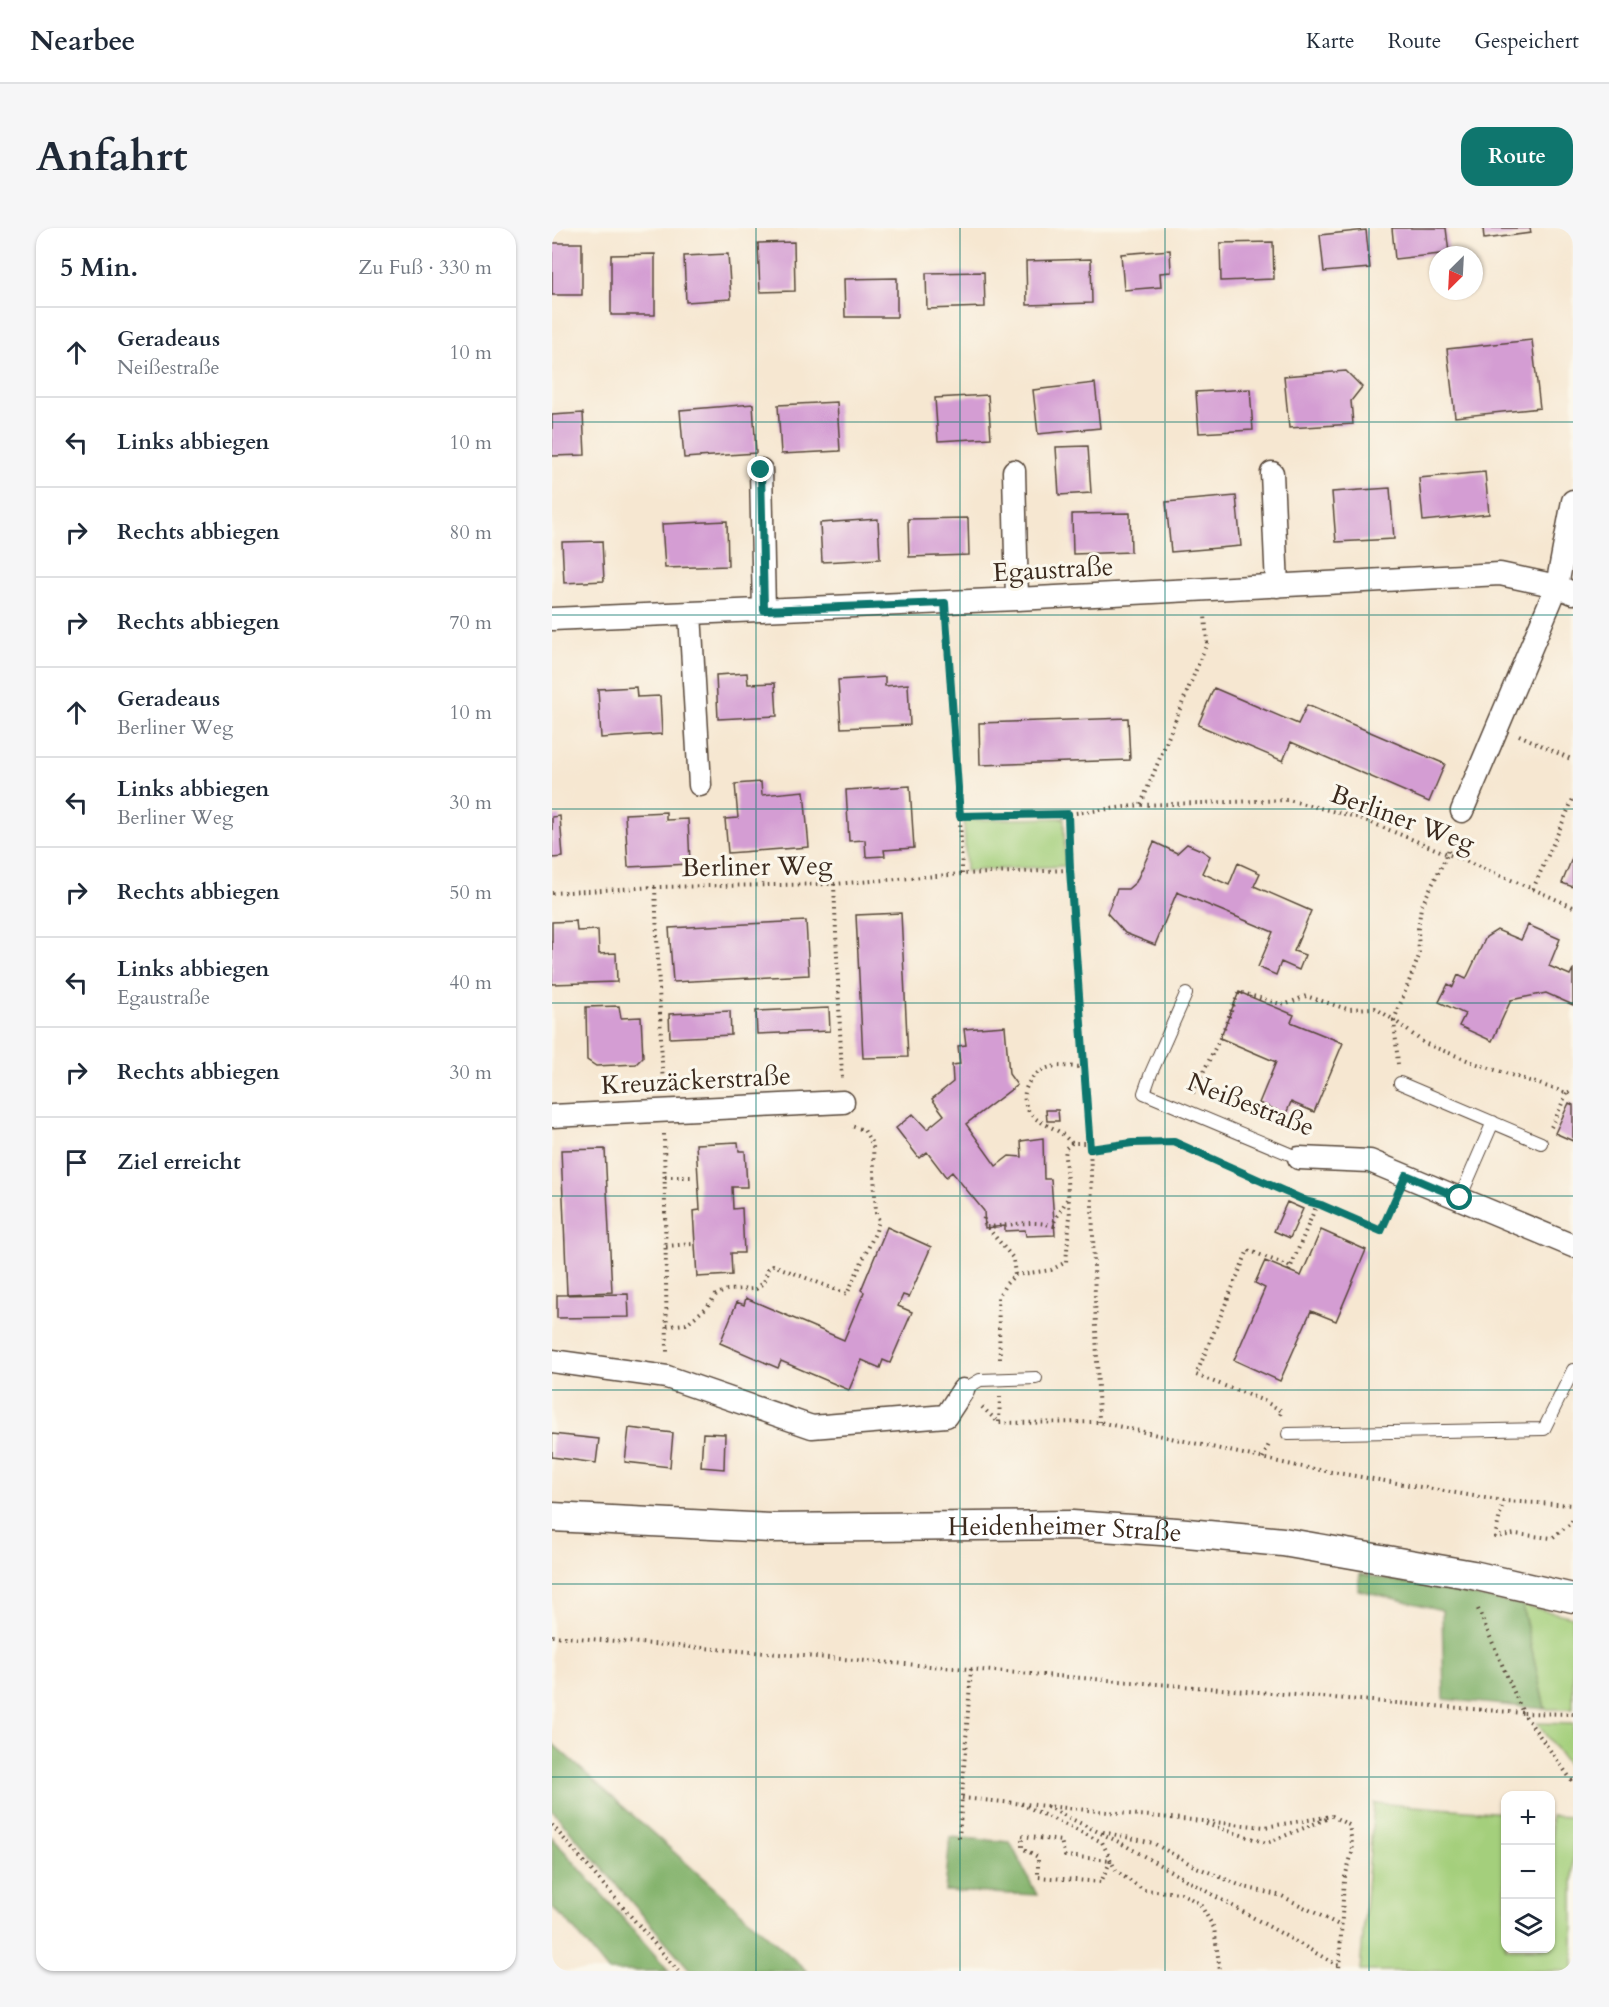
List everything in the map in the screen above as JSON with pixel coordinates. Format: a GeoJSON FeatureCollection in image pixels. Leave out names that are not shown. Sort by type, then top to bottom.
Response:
{"type":"FeatureCollection","features":[{"type":"Feature","properties":{"kind":"street"},"geometry":{"type":"LineString","coordinates":[[761,470],[764,610]]}},
{"type":"Feature","properties":{"kind":"street"},"geometry":{"type":"LineString","coordinates":[[1014,471],[1017,599]]}},
{"type":"Feature","properties":{"kind":"street"},"geometry":{"type":"LineString","coordinates":[[1272,473],[1277,586]]}},
{"type":"Feature","properties":{"kind":"street"},"geometry":{"type":"LineString","coordinates":[[1462,811],[1498,725],[1565,590],[1573,501]]}},
{"type":"Feature","properties":{"kind":"street","name":"Egaustraße"},"geometry":{"type":"LineString","coordinates":[[552,619],[945,603],[1500,574],[1565,590]]}},
{"type":"Feature","properties":{"kind":"street"},"geometry":{"type":"LineString","coordinates":[[690,613],[700,785]]}},
{"type":"Feature","properties":{"kind":"street","name":"Kreuzäckerstraße"},"geometry":{"type":"LineString","coordinates":[[552,1116],[843,1101]]}},
{"type":"Feature","properties":{"kind":"street","name":"Neißestraße"},"geometry":{"type":"LineString","coordinates":[[1299,1158],[1370,1161],[1573,1246]]}},
{"type":"Feature","properties":{"kind":"street"},"geometry":{"type":"LineString","coordinates":[[552,1361],[668,1377],[812,1427],[946,1416],[963,1390]]}},
{"type":"Feature","properties":{"kind":"street","name":"Heidenheimer Straße"},"geometry":{"type":"LineString","coordinates":[[552,1517],[771,1528],[1072,1525],[1176,1532],[1283,1542],[1473,1575],[1573,1598]]}},
{"type":"Feature","properties":{"kind":"lane","name":"Neißestraße"},"geometry":{"type":"LineString","coordinates":[[1186,994],[1144,1093],[1299,1158]]}},
{"type":"Feature","properties":{"kind":"lane"},"geometry":{"type":"LineString","coordinates":[[1400,1083],[1541,1143]]}},
{"type":"Feature","properties":{"kind":"lane"},"geometry":{"type":"LineString","coordinates":[[1460,1198],[1493,1122]]}},
{"type":"Feature","properties":{"kind":"lane"},"geometry":{"type":"LineString","coordinates":[[1288,1434],[1544,1429],[1573,1370]]}},
{"type":"Feature","properties":{"kind":"lane"},"geometry":{"type":"LineString","coordinates":[[963,1390],[980,1380],[1036,1377]]}},
{"type":"Feature","properties":{"kind":"path"},"geometry":{"type":"LineString","coordinates":[[1141,805],[1207,643],[1204,590]]}},
{"type":"Feature","properties":{"kind":"path"},"geometry":{"type":"LineString","coordinates":[[945,603],[962,874]]}},
{"type":"Feature","properties":{"kind":"path"},"geometry":{"type":"LineString","coordinates":[[1498,725],[1573,760]]}},
{"type":"Feature","properties":{"kind":"path"},"geometry":{"type":"LineString","coordinates":[[1533,889],[1573,799]]}},
{"type":"Feature","properties":{"kind":"path","name":"Berliner Weg"},"geometry":{"type":"LineString","coordinates":[[960,816],[1068,814],[1141,805],[1288,800],[1360,818],[1573,907]]}},
{"type":"Feature","properties":{"kind":"path"},"geometry":{"type":"LineString","coordinates":[[1400,1083],[1394,1020],[1419,956],[1418,929],[1421,907],[1447,855],[1462,811]]}},
{"type":"Feature","properties":{"kind":"path"},"geometry":{"type":"LineString","coordinates":[[1068,814],[1090,1143],[1099,1422]]}},
{"type":"Feature","properties":{"kind":"path","name":"Berliner Weg"},"geometry":{"type":"LineString","coordinates":[[552,893],[655,887],[834,884],[962,874],[1070,870]]}},
{"type":"Feature","properties":{"kind":"path"},"geometry":{"type":"LineString","coordinates":[[834,884],[843,1101]]}},
{"type":"Feature","properties":{"kind":"path"},"geometry":{"type":"LineString","coordinates":[[1185,1110],[1220,1038],[1239,992],[1284,1005],[1306,996],[1347,1010],[1375,1008],[1424,1043],[1478,1064],[1567,1093]]}},
{"type":"Feature","properties":{"kind":"path"},"geometry":{"type":"LineString","coordinates":[[1072,1143],[1030,1112],[1025,1097],[1026,1090],[1033,1076],[1051,1067],[1084,1067]]}},
{"type":"Feature","properties":{"kind":"path"},"geometry":{"type":"LineString","coordinates":[[1541,1143],[1562,1109],[1561,1103],[1567,1093],[1573,1090]]}},
{"type":"Feature","properties":{"kind":"path"},"geometry":{"type":"LineString","coordinates":[[667,1326],[686,1324],[706,1308],[716,1294],[727,1290],[756,1289],[764,1282],[768,1269],[773,1265],[847,1294],[879,1220],[876,1213],[873,1144],[864,1130],[848,1126]]}},
{"type":"Feature","properties":{"kind":"path"},"geometry":{"type":"LineString","coordinates":[[1090,1149],[1132,1143],[1174,1142],[1306,1201],[1381,1231],[1406,1175]]}},
{"type":"Feature","properties":{"kind":"path"},"geometry":{"type":"LineString","coordinates":[[1000,1348],[998,1297],[1006,1284],[1015,1275],[1051,1270],[1066,1262],[1070,1215],[1066,1148],[1072,1143],[1090,1143]]}},
{"type":"Feature","properties":{"kind":"path"},"geometry":{"type":"LineString","coordinates":[[665,1177],[695,1177]]}},
{"type":"Feature","properties":{"kind":"path"},"geometry":{"type":"LineString","coordinates":[[987,1227],[1026,1222],[1043,1222],[1054,1226],[1068,1198]]}},
{"type":"Feature","properties":{"kind":"path"},"geometry":{"type":"LineString","coordinates":[[1278,1420],[1282,1411],[1262,1400],[1196,1375],[1248,1250],[1290,1269],[1317,1204]]}},
{"type":"Feature","properties":{"kind":"path"},"geometry":{"type":"LineString","coordinates":[[984,1218],[983,1222],[1013,1258],[1015,1275]]}},
{"type":"Feature","properties":{"kind":"path"},"geometry":{"type":"LineString","coordinates":[[666,1246],[692,1244]]}},
{"type":"Feature","properties":{"kind":"path"},"geometry":{"type":"LineString","coordinates":[[963,1390],[999,1423],[1099,1422],[1263,1458],[1503,1501],[1573,1505]]}},
{"type":"Feature","properties":{"kind":"path"},"geometry":{"type":"LineString","coordinates":[[1263,1458],[1271,1439]]}},
{"type":"Feature","properties":{"kind":"path"},"geometry":{"type":"LineString","coordinates":[[1503,1501],[1495,1537],[1515,1534],[1552,1538],[1573,1519]]}},
{"type":"Feature","properties":{"kind":"path"},"geometry":{"type":"LineString","coordinates":[[1478,1609],[1523,1713],[1573,1782]]}},
{"type":"Feature","properties":{"kind":"path"},"geometry":{"type":"LineString","coordinates":[[552,1636],[1523,1713],[1573,1714]]}},
{"type":"Feature","properties":{"kind":"path"},"geometry":{"type":"LineString","coordinates":[[959,1838],[971,1669]]}},
{"type":"Feature","properties":{"kind":"path"},"geometry":{"type":"LineString","coordinates":[[962,1798],[1043,1805],[1200,1822],[1265,1827],[1332,1816],[1349,1825],[1353,1851],[1344,1880],[1339,1969],[1119,1842],[1043,1805]]}},
{"type":"Feature","properties":{"kind":"path"},"geometry":{"type":"LineString","coordinates":[[1018,1803],[1102,1842],[1116,1871],[1143,1890],[1181,1893],[1200,1904],[1214,1928],[1220,1971]]}},
{"type":"Feature","properties":{"kind":"path"},"geometry":{"type":"LineString","coordinates":[[1200,1822],[1267,1843],[1332,1816]]}},
{"type":"Feature","properties":{"kind":"path"},"geometry":{"type":"LineString","coordinates":[[552,1825],[678,1971]]}},
{"type":"Feature","properties":{"kind":"path"},"geometry":{"type":"LineString","coordinates":[[1096,1831],[1153,1843],[1194,1866],[1244,1887],[1282,1896],[1341,1926]]}},
{"type":"Feature","properties":{"kind":"path"},"geometry":{"type":"LineString","coordinates":[[1022,1836],[1061,1841],[1065,1856],[1110,1860],[1101,1882],[1038,1877],[1038,1857],[1022,1848],[1022,1836]]}},
{"type":"Feature","properties":{"kind":"green space"},"geometry":{"type":"Polygon","coordinates":[[[1064,818],[1065,866],[966,871],[964,820],[1064,818]]]}},
{"type":"Feature","properties":{"kind":"green space"},"geometry":{"type":"Polygon","coordinates":[[[1360,1574],[1522,1605],[1545,1709],[1444,1699],[1442,1610],[1358,1590],[1360,1574]]]}},
{"type":"Feature","properties":{"kind":"green space"},"geometry":{"type":"Polygon","coordinates":[[[1522,1605],[1573,1617],[1573,1709],[1545,1709],[1522,1605]]]}},
{"type":"Feature","properties":{"kind":"green space"},"geometry":{"type":"Polygon","coordinates":[[[1537,1723],[1573,1724],[1573,1772],[1537,1723]]]}},
{"type":"Feature","properties":{"kind":"green space"},"geometry":{"type":"Polygon","coordinates":[[[552,1743],[807,1971],[691,1971],[552,1810],[552,1743]]]}},
{"type":"Feature","properties":{"kind":"green space"},"geometry":{"type":"Polygon","coordinates":[[[1374,1803],[1501,1813],[1501,1953],[1555,1953],[1555,1816],[1573,1817],[1573,1971],[1360,1971],[1374,1803]]]}},
{"type":"Feature","properties":{"kind":"green space"},"geometry":{"type":"Polygon","coordinates":[[[552,1837],[669,1971],[608,1971],[568,1922],[552,1907],[552,1837]]]}},
{"type":"Feature","properties":{"kind":"green space"},"geometry":{"type":"Polygon","coordinates":[[[950,1837],[1010,1842],[1037,1895],[945,1891],[950,1837]]]}},
{"type":"Feature","properties":{"kind":"building"},"geometry":{"type":"Polygon","coordinates":[[[1392,228],[1446,228],[1448,246],[1429,246],[1429,255],[1395,259],[1392,228]]]}},
{"type":"Feature","properties":{"kind":"building"},"geometry":{"type":"Polygon","coordinates":[[[1483,228],[1530,228],[1531,233],[1484,239],[1483,228]]]}},
{"type":"Feature","properties":{"kind":"building"},"geometry":{"type":"Polygon","coordinates":[[[1366,230],[1370,268],[1324,272],[1320,235],[1366,230]]]}},
{"type":"Feature","properties":{"kind":"building"},"geometry":{"type":"Polygon","coordinates":[[[794,242],[795,291],[760,292],[758,243],[794,242]]]}},
{"type":"Feature","properties":{"kind":"building"},"geometry":{"type":"Polygon","coordinates":[[[1273,242],[1274,279],[1221,281],[1220,243],[1273,242]]]}},
{"type":"Feature","properties":{"kind":"building"},"geometry":{"type":"Polygon","coordinates":[[[552,243],[582,243],[582,295],[552,295],[552,243]]]}},
{"type":"Feature","properties":{"kind":"building"},"geometry":{"type":"Polygon","coordinates":[[[1170,250],[1171,272],[1160,273],[1161,287],[1124,290],[1121,254],[1170,250]]]}},
{"type":"Feature","properties":{"kind":"building"},"geometry":{"type":"Polygon","coordinates":[[[655,254],[655,315],[611,315],[611,255],[655,254]]]}},
{"type":"Feature","properties":{"kind":"building"},"geometry":{"type":"Polygon","coordinates":[[[728,254],[731,299],[686,302],[684,256],[728,254]]]}},
{"type":"Feature","properties":{"kind":"building"},"geometry":{"type":"Polygon","coordinates":[[[1091,259],[1092,303],[1027,305],[1026,261],[1091,259]]]}},
{"type":"Feature","properties":{"kind":"building"},"geometry":{"type":"Polygon","coordinates":[[[984,272],[985,307],[927,309],[926,273],[984,272]]]}},
{"type":"Feature","properties":{"kind":"building"},"geometry":{"type":"Polygon","coordinates":[[[897,278],[897,317],[845,317],[844,279],[897,278]]]}},
{"type":"Feature","properties":{"kind":"building"},"geometry":{"type":"Polygon","coordinates":[[[1532,340],[1540,408],[1455,417],[1447,349],[1532,340]]]}},
{"type":"Feature","properties":{"kind":"building"},"geometry":{"type":"Polygon","coordinates":[[[1346,371],[1362,387],[1351,401],[1353,424],[1289,428],[1284,376],[1346,371]]]}},
{"type":"Feature","properties":{"kind":"building"},"geometry":{"type":"Polygon","coordinates":[[[1095,383],[1100,428],[1038,434],[1033,390],[1095,383]]]}},
{"type":"Feature","properties":{"kind":"building"},"geometry":{"type":"Polygon","coordinates":[[[1250,389],[1253,430],[1199,433],[1196,392],[1250,389]]]}},
{"type":"Feature","properties":{"kind":"building"},"geometry":{"type":"Polygon","coordinates":[[[988,395],[991,438],[938,441],[935,398],[988,395]]]}},
{"type":"Feature","properties":{"kind":"building"},"geometry":{"type":"Polygon","coordinates":[[[837,402],[840,451],[781,454],[778,405],[837,402]]]}},
{"type":"Feature","properties":{"kind":"building"},"geometry":{"type":"Polygon","coordinates":[[[753,404],[756,453],[684,458],[680,410],[753,404]]]}},
{"type":"Feature","properties":{"kind":"building"},"geometry":{"type":"Polygon","coordinates":[[[583,413],[585,455],[552,456],[552,415],[583,413]]]}},
{"type":"Feature","properties":{"kind":"building"},"geometry":{"type":"Polygon","coordinates":[[[1088,446],[1091,493],[1059,495],[1056,447],[1088,446]]]}},
{"type":"Feature","properties":{"kind":"building"},"geometry":{"type":"Polygon","coordinates":[[[1485,472],[1489,514],[1423,521],[1419,478],[1485,472]]]}},
{"type":"Feature","properties":{"kind":"building"},"geometry":{"type":"Polygon","coordinates":[[[1390,488],[1394,539],[1336,542],[1332,492],[1390,488]]]}},
{"type":"Feature","properties":{"kind":"building"},"geometry":{"type":"Polygon","coordinates":[[[1236,496],[1241,546],[1171,552],[1166,502],[1236,496]]]}},
{"type":"Feature","properties":{"kind":"building"},"geometry":{"type":"Polygon","coordinates":[[[1130,513],[1131,552],[1073,554],[1072,514],[1130,513]]]}},
{"type":"Feature","properties":{"kind":"building"},"geometry":{"type":"Polygon","coordinates":[[[968,518],[969,555],[909,557],[908,519],[968,518]]]}},
{"type":"Feature","properties":{"kind":"building"},"geometry":{"type":"Polygon","coordinates":[[[878,519],[880,559],[822,562],[820,523],[878,519]]]}},
{"type":"Feature","properties":{"kind":"building"},"geometry":{"type":"Polygon","coordinates":[[[727,521],[728,566],[665,568],[662,524],[727,521]]]}},
{"type":"Feature","properties":{"kind":"building"},"geometry":{"type":"Polygon","coordinates":[[[602,541],[604,581],[564,583],[562,542],[602,541]]]}},
{"type":"Feature","properties":{"kind":"building"},"geometry":{"type":"Polygon","coordinates":[[[747,673],[748,684],[775,683],[777,716],[718,719],[716,675],[747,673]]]}},
{"type":"Feature","properties":{"kind":"building"},"geometry":{"type":"Polygon","coordinates":[[[885,677],[885,686],[908,684],[910,725],[841,728],[838,680],[885,677]]]}},
{"type":"Feature","properties":{"kind":"building"},"geometry":{"type":"Polygon","coordinates":[[[636,687],[637,697],[660,696],[662,734],[601,738],[598,689],[636,687]]]}},
{"type":"Feature","properties":{"kind":"building"},"geometry":{"type":"Polygon","coordinates":[[[1214,688],[1298,724],[1307,705],[1445,764],[1429,802],[1291,742],[1283,761],[1198,725],[1214,688]]]}},
{"type":"Feature","properties":{"kind":"building"},"geometry":{"type":"Polygon","coordinates":[[[1128,718],[1130,760],[980,765],[979,723],[1128,718]]]}},
{"type":"Feature","properties":{"kind":"building"},"geometry":{"type":"Polygon","coordinates":[[[761,782],[762,795],[804,791],[809,847],[728,853],[725,819],[738,818],[735,784],[761,782]]]}},
{"type":"Feature","properties":{"kind":"building"},"geometry":{"type":"Polygon","coordinates":[[[910,786],[914,848],[884,850],[885,856],[866,857],[865,840],[849,841],[846,790],[910,786]]]}},
{"type":"Feature","properties":{"kind":"building"},"geometry":{"type":"Polygon","coordinates":[[[666,812],[666,820],[688,819],[690,864],[628,867],[625,814],[666,812]]]}},
{"type":"Feature","properties":{"kind":"building"},"geometry":{"type":"Polygon","coordinates":[[[560,816],[563,857],[552,858],[552,817],[560,816]]]}},
{"type":"Feature","properties":{"kind":"building"},"geometry":{"type":"Polygon","coordinates":[[[1154,842],[1177,853],[1187,844],[1201,850],[1210,856],[1202,873],[1229,885],[1238,863],[1260,873],[1254,886],[1311,911],[1294,951],[1305,955],[1299,970],[1281,962],[1276,975],[1258,967],[1273,932],[1177,892],[1155,945],[1125,933],[1107,913],[1117,889],[1128,889],[1136,882],[1154,842]]]}},
{"type":"Feature","properties":{"kind":"building"},"geometry":{"type":"Polygon","coordinates":[[[1573,856],[1573,887],[1562,883],[1573,856]]]}},
{"type":"Feature","properties":{"kind":"building"},"geometry":{"type":"Polygon","coordinates":[[[901,913],[908,1057],[863,1058],[856,915],[901,913]]]}},
{"type":"Feature","properties":{"kind":"building"},"geometry":{"type":"Polygon","coordinates":[[[576,921],[577,931],[598,930],[599,954],[616,953],[617,982],[552,984],[552,922],[576,921]]]}},
{"type":"Feature","properties":{"kind":"building"},"geometry":{"type":"Polygon","coordinates":[[[806,921],[809,975],[673,982],[669,928],[806,921]]]}},
{"type":"Feature","properties":{"kind":"building"},"geometry":{"type":"Polygon","coordinates":[[[1528,925],[1560,939],[1549,966],[1570,975],[1573,969],[1573,1005],[1546,993],[1511,1000],[1492,1041],[1459,1026],[1465,1014],[1439,1002],[1448,984],[1453,987],[1458,975],[1466,979],[1486,937],[1497,930],[1521,940],[1528,925]]]}},
{"type":"Feature","properties":{"kind":"building"},"geometry":{"type":"Polygon","coordinates":[[[1239,992],[1294,1015],[1291,1022],[1343,1043],[1314,1112],[1291,1102],[1286,1114],[1259,1103],[1276,1062],[1220,1038],[1239,992]]]}},
{"type":"Feature","properties":{"kind":"building"},"geometry":{"type":"Polygon","coordinates":[[[619,1006],[621,1018],[641,1017],[643,1057],[636,1064],[596,1066],[587,1060],[586,1007],[619,1006]]]}},
{"type":"Feature","properties":{"kind":"building"},"geometry":{"type":"Polygon","coordinates":[[[829,1008],[830,1031],[757,1034],[756,1011],[829,1008]]]}},
{"type":"Feature","properties":{"kind":"building"},"geometry":{"type":"Polygon","coordinates":[[[730,1011],[731,1035],[670,1038],[669,1014],[730,1011]]]}},
{"type":"Feature","properties":{"kind":"building"},"geometry":{"type":"Polygon","coordinates":[[[1005,1026],[1009,1074],[1017,1085],[966,1124],[996,1166],[1009,1156],[1022,1157],[1021,1141],[1043,1138],[1044,1179],[1051,1179],[1055,1235],[1026,1236],[1025,1230],[1005,1231],[1005,1226],[985,1228],[984,1211],[952,1172],[946,1177],[927,1152],[919,1158],[896,1128],[913,1114],[927,1129],[944,1115],[932,1099],[953,1082],[952,1065],[960,1064],[958,1046],[966,1045],[964,1029],[1005,1026]]]}},
{"type":"Feature","properties":{"kind":"building"},"geometry":{"type":"Polygon","coordinates":[[[1569,1103],[1573,1105],[1573,1141],[1555,1133],[1569,1103]]]}},
{"type":"Feature","properties":{"kind":"building"},"geometry":{"type":"Polygon","coordinates":[[[1046,1110],[1058,1110],[1059,1121],[1047,1121],[1046,1110]]]}},
{"type":"Feature","properties":{"kind":"building"},"geometry":{"type":"Polygon","coordinates":[[[738,1142],[739,1151],[745,1151],[747,1187],[732,1187],[733,1209],[742,1208],[744,1253],[731,1253],[732,1275],[697,1277],[693,1211],[700,1210],[696,1144],[738,1142]]]}},
{"type":"Feature","properties":{"kind":"building"},"geometry":{"type":"Polygon","coordinates":[[[605,1149],[612,1292],[567,1294],[561,1150],[605,1149]]]}},
{"type":"Feature","properties":{"kind":"building"},"geometry":{"type":"Polygon","coordinates":[[[1287,1202],[1303,1209],[1290,1238],[1274,1231],[1287,1202]]]}},
{"type":"Feature","properties":{"kind":"building"},"geometry":{"type":"Polygon","coordinates":[[[887,1227],[931,1247],[909,1297],[903,1295],[898,1306],[912,1312],[890,1363],[883,1360],[880,1368],[862,1360],[849,1390],[781,1361],[778,1368],[720,1343],[737,1302],[744,1305],[746,1298],[844,1340],[864,1292],[861,1290],[887,1227]]]}},
{"type":"Feature","properties":{"kind":"building"},"geometry":{"type":"Polygon","coordinates":[[[1321,1230],[1366,1250],[1336,1321],[1311,1311],[1280,1381],[1234,1360],[1265,1288],[1255,1283],[1265,1261],[1301,1276],[1321,1230]]]}},
{"type":"Feature","properties":{"kind":"building"},"geometry":{"type":"Polygon","coordinates":[[[628,1294],[629,1317],[557,1318],[557,1295],[628,1294]]]}},
{"type":"Feature","properties":{"kind":"building"},"geometry":{"type":"Polygon","coordinates":[[[629,1428],[673,1433],[670,1467],[625,1462],[629,1428]]]}},
{"type":"Feature","properties":{"kind":"building"},"geometry":{"type":"Polygon","coordinates":[[[703,1433],[725,1434],[724,1469],[701,1467],[703,1433]]]}},
{"type":"Feature","properties":{"kind":"building"},"geometry":{"type":"Polygon","coordinates":[[[552,1434],[599,1439],[596,1463],[552,1457],[552,1434]]]}},
{"type":"Feature","properties":{"kind":"route"},"geometry":{"type":"LineString","coordinates":[[761,470],[764,610],[945,603],[960,816],[1068,814],[1090,1149],[1132,1143],[1174,1142],[1306,1201],[1321,1205],[1381,1231],[1406,1175],[1460,1198]]}}]}
